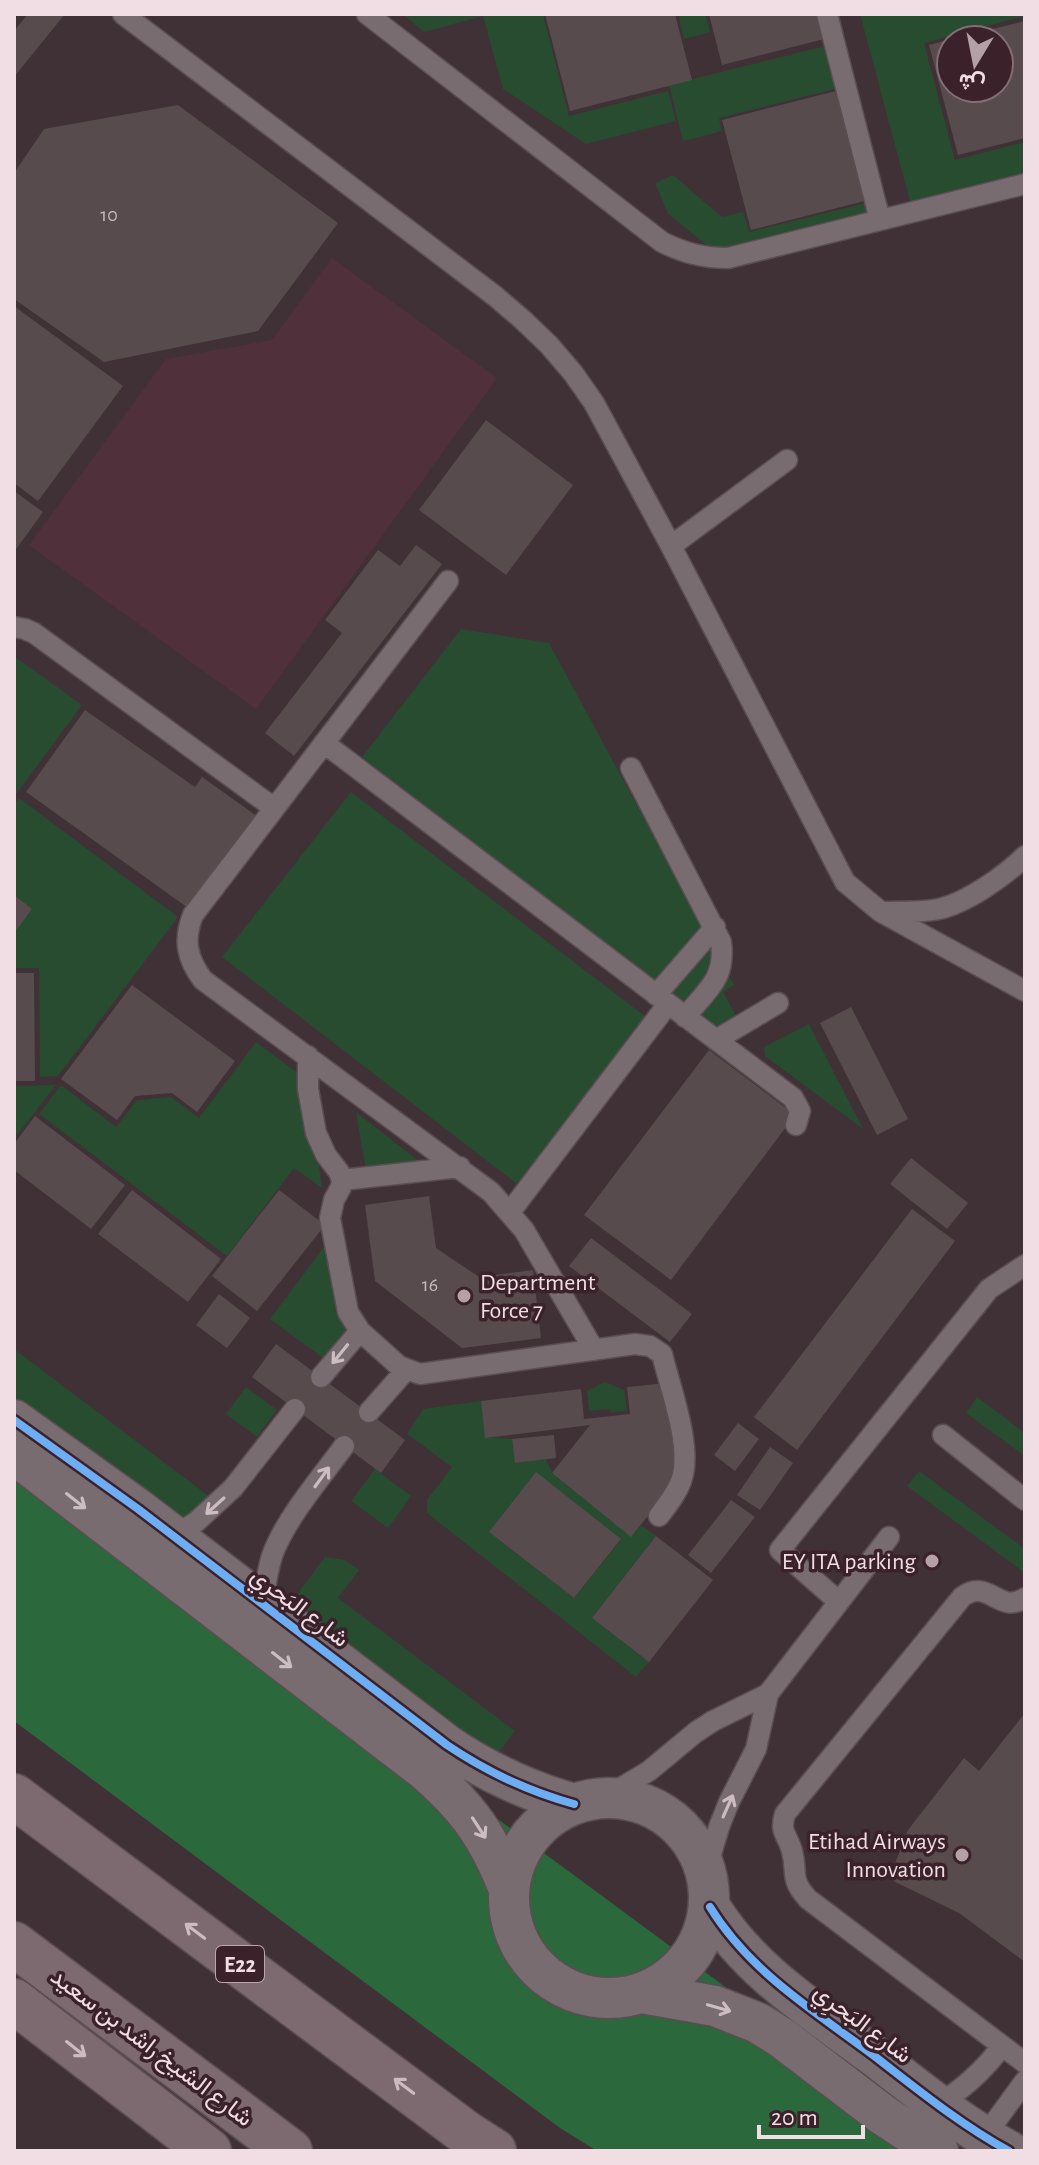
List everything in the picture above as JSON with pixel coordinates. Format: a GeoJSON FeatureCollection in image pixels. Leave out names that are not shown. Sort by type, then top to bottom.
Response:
{"type":"FeatureCollection","features":[{"type":"Feature","properties":{"kind":"highway","name":"E22"},"geometry":{"type":"LineString","coordinates":[[16,1797],[494,2151]]}},
{"type":"Feature","properties":{"kind":"highway","name":"شارع الشيخ راشد بن سعيد"},"geometry":{"type":"LineString","coordinates":[[14,1944],[290,2151]]}},
{"type":"Feature","properties":{"kind":"highway"},"geometry":{"type":"LineString","coordinates":[[14,2001],[209,2151]]}},
{"type":"Feature","properties":{"kind":"street","name":"شارع البَحرِي"},"geometry":{"type":"LineString","coordinates":[[14,1420],[174,1536],[470,1761],[520,1787],[589,1801]]}},
{"type":"Feature","properties":{"kind":"street"},"geometry":{"type":"LineString","coordinates":[[14,1454],[454,1795],[477,1823],[496,1855],[509,1889],[512,1922],[525,1952],[548,1977],[576,1993],[609,1998],[642,1993],[668,1980],[689,1960],[703,1935],[709,1894],[699,1854],[683,1830],[660,1812],[633,1801],[589,1801],[549,1818],[529,1837],[515,1862],[509,1889]]}},
{"type":"Feature","properties":{"kind":"street","name":"شارع البَحرِي"},"geometry":{"type":"LineString","coordinates":[[709,1894],[723,1928],[756,1966],[938,2104],[997,2144]]}},
{"type":"Feature","properties":{"kind":"street"},"geometry":{"type":"LineString","coordinates":[[642,1993],[715,2006],[758,2023],[883,2115],[938,2151]]}},
{"type":"Feature","properties":{"kind":"lane"},"geometry":{"type":"LineString","coordinates":[[123,14],[523,320],[549,345],[594,403],[845,882],[881,912],[1025,991]]}},
{"type":"Feature","properties":{"kind":"lane"},"geometry":{"type":"LineString","coordinates":[[367,14],[662,242],[705,258],[728,258],[1025,184]]}},
{"type":"Feature","properties":{"kind":"lane"},"geometry":{"type":"LineString","coordinates":[[827,14],[880,220]]}},
{"type":"Feature","properties":{"kind":"lane"},"geometry":{"type":"LineString","coordinates":[[671,546],[787,460]]}},
{"type":"Feature","properties":{"kind":"lane"},"geometry":{"type":"LineString","coordinates":[[448,581],[193,915],[186,939],[187,952],[203,980],[491,1192],[510,1212],[536,1250],[594,1350]]}},
{"type":"Feature","properties":{"kind":"lane"},"geometry":{"type":"LineString","coordinates":[[14,627],[34,633],[274,808]]}},
{"type":"Feature","properties":{"kind":"lane"},"geometry":{"type":"LineString","coordinates":[[324,743],[793,1098],[800,1111],[796,1125]]}},
{"type":"Feature","properties":{"kind":"lane"},"geometry":{"type":"LineString","coordinates":[[631,768],[721,942],[721,973],[685,1017]]}},
{"type":"Feature","properties":{"kind":"lane"},"geometry":{"type":"LineString","coordinates":[[881,912],[938,909],[974,894],[1010,872],[1025,856]]}},
{"type":"Feature","properties":{"kind":"lane"},"geometry":{"type":"LineString","coordinates":[[510,1212],[715,927]]}},
{"type":"Feature","properties":{"kind":"lane"},"geometry":{"type":"LineString","coordinates":[[716,1040],[778,1003]]}},
{"type":"Feature","properties":{"kind":"lane"},"geometry":{"type":"LineString","coordinates":[[308,1056],[308,1089],[316,1133],[342,1180],[331,1208],[330,1227],[346,1305],[360,1331],[406,1370],[420,1374],[643,1344],[650,1346],[662,1354],[684,1442],[684,1466],[678,1489],[659,1516]]}},
{"type":"Feature","properties":{"kind":"lane"},"geometry":{"type":"LineString","coordinates":[[342,1180],[460,1167]]}},
{"type":"Feature","properties":{"kind":"lane"},"geometry":{"type":"LineString","coordinates":[[839,1602],[780,1550],[989,1289],[1025,1265]]}},
{"type":"Feature","properties":{"kind":"lane"},"geometry":{"type":"LineString","coordinates":[[321,1377],[360,1331]]}},
{"type":"Feature","properties":{"kind":"lane"},"geometry":{"type":"LineString","coordinates":[[369,1412],[406,1370]]}},
{"type":"Feature","properties":{"kind":"lane"},"geometry":{"type":"LineString","coordinates":[[174,1536],[206,1514],[233,1488],[295,1409]]}},
{"type":"Feature","properties":{"kind":"lane"},"geometry":{"type":"LineString","coordinates":[[943,1435],[1025,1500]]}},
{"type":"Feature","properties":{"kind":"lane"},"geometry":{"type":"LineString","coordinates":[[263,1604],[273,1552],[285,1529],[344,1446]]}},
{"type":"Feature","properties":{"kind":"lane"},"geometry":{"type":"LineString","coordinates":[[709,1894],[711,1854],[729,1802],[756,1749],[768,1694],[889,1537]]}},
{"type":"Feature","properties":{"kind":"lane"},"geometry":{"type":"LineString","coordinates":[[1025,1598],[1011,1604],[1003,1603],[981,1591],[962,1597],[791,1806],[782,1823],[783,1834],[792,1851],[795,1881],[808,1899],[1025,2063]]}},
{"type":"Feature","properties":{"kind":"lane"},"geometry":{"type":"LineString","coordinates":[[589,1801],[649,1771],[713,1721],[768,1694]]}},
{"type":"Feature","properties":{"kind":"lane"},"geometry":{"type":"LineString","coordinates":[[938,2104],[974,2079],[1002,2046]]}},
{"type":"Feature","properties":{"kind":"lane"},"geometry":{"type":"LineString","coordinates":[[997,2144],[1025,2081]]}},
{"type":"Feature","properties":{"kind":"shaded area"},"geometry":{"type":"Polygon","coordinates":[[[332,258],[497,378],[256,709],[29,545],[166,359],[272,340],[332,258]]]}},
{"type":"Feature","properties":{"kind":"green space"},"geometry":{"type":"Polygon","coordinates":[[[403,14],[543,14],[569,116],[668,91],[676,121],[586,144],[503,89],[483,16],[424,32],[403,14]]]}},
{"type":"Feature","properties":{"kind":"green space"},"geometry":{"type":"Polygon","coordinates":[[[678,14],[705,14],[710,32],[684,39],[678,14]]]}},
{"type":"Feature","properties":{"kind":"green space"},"geometry":{"type":"Polygon","coordinates":[[[860,14],[1025,14],[995,24],[935,24],[935,40],[924,43],[935,85],[935,104],[940,104],[955,160],[1025,142],[1025,183],[913,213],[860,14]]]}},
{"type":"Feature","properties":{"kind":"green space"},"geometry":{"type":"Polygon","coordinates":[[[845,41],[884,192],[875,194],[847,86],[719,118],[722,131],[683,141],[669,85],[845,41]]]}},
{"type":"Feature","properties":{"kind":"green space"},"geometry":{"type":"Polygon","coordinates":[[[673,175],[722,217],[743,212],[749,232],[886,198],[892,221],[751,257],[713,250],[668,214],[655,183],[673,175]]]}},
{"type":"Feature","properties":{"kind":"green space"},"geometry":{"type":"Polygon","coordinates":[[[461,629],[549,643],[734,985],[723,992],[736,1016],[715,1027],[362,757],[461,629]]]}},
{"type":"Feature","properties":{"kind":"green space"},"geometry":{"type":"Polygon","coordinates":[[[14,656],[82,705],[14,797],[14,656]]]}},
{"type":"Feature","properties":{"kind":"green space"},"geometry":{"type":"Polygon","coordinates":[[[351,792],[646,1017],[517,1184],[222,957],[351,792]]]}},
{"type":"Feature","properties":{"kind":"green space"},"geometry":{"type":"Polygon","coordinates":[[[19,798],[178,917],[58,1076],[40,1077],[39,968],[14,968],[14,804],[19,798]]]}},
{"type":"Feature","properties":{"kind":"green space"},"geometry":{"type":"Polygon","coordinates":[[[809,1024],[863,1129],[765,1056],[764,1047],[809,1024]]]}},
{"type":"Feature","properties":{"kind":"green space"},"geometry":{"type":"Polygon","coordinates":[[[256,1042],[307,1080],[322,1188],[294,1168],[227,1256],[39,1114],[61,1085],[116,1127],[137,1100],[171,1097],[199,1118],[256,1042]]]}},
{"type":"Feature","properties":{"kind":"green space"},"geometry":{"type":"Polygon","coordinates":[[[56,1085],[14,1139],[14,1086],[56,1085]]]}},
{"type":"Feature","properties":{"kind":"green space"},"geometry":{"type":"Polygon","coordinates":[[[356,1112],[420,1162],[366,1171],[356,1112]]]}},
{"type":"Feature","properties":{"kind":"green space"},"geometry":{"type":"Polygon","coordinates":[[[329,1240],[348,1348],[334,1366],[270,1319],[329,1240]]]}},
{"type":"Feature","properties":{"kind":"green space"},"geometry":{"type":"Polygon","coordinates":[[[14,1349],[214,1500],[197,1523],[172,1525],[14,1406],[14,1349]]]}},
{"type":"Feature","properties":{"kind":"green space"},"geometry":{"type":"Polygon","coordinates":[[[605,1382],[624,1390],[627,1411],[589,1411],[587,1391],[605,1382]]]}},
{"type":"Feature","properties":{"kind":"green space"},"geometry":{"type":"Polygon","coordinates":[[[246,1387],[277,1410],[257,1437],[226,1414],[246,1387]]]}},
{"type":"Feature","properties":{"kind":"green space"},"geometry":{"type":"Polygon","coordinates":[[[977,1397],[1025,1433],[1025,1456],[966,1413],[977,1397]]]}},
{"type":"Feature","properties":{"kind":"green space"},"geometry":{"type":"Polygon","coordinates":[[[481,1401],[485,1437],[512,1439],[515,1463],[546,1459],[552,1473],[631,1536],[641,1525],[656,1536],[592,1618],[649,1662],[636,1677],[427,1513],[427,1500],[452,1467],[407,1434],[423,1409],[481,1401]],[[489,1532],[574,1598],[621,1539],[489,1532]]]}},
{"type":"Feature","properties":{"kind":"green space"},"geometry":{"type":"Polygon","coordinates":[[[14,1462],[857,2084],[956,2151],[597,2151],[560,2128],[14,1721],[14,1462]]]}},
{"type":"Feature","properties":{"kind":"green space"},"geometry":{"type":"Polygon","coordinates":[[[375,1469],[411,1496],[388,1528],[351,1501],[375,1469]]]}},
{"type":"Feature","properties":{"kind":"green space"},"geometry":{"type":"Polygon","coordinates":[[[919,1471],[1025,1549],[1025,1573],[907,1486],[919,1471]]]}},
{"type":"Feature","properties":{"kind":"green space"},"geometry":{"type":"Polygon","coordinates":[[[325,1557],[345,1560],[359,1570],[338,1598],[515,1731],[491,1762],[297,1617],[295,1597],[325,1557]]]}},
{"type":"Feature","properties":{"kind":"building"},"geometry":{"type":"Polygon","coordinates":[[[28,14],[65,14],[14,77],[14,31],[28,14]]]}},
{"type":"Feature","properties":{"kind":"building"},"geometry":{"type":"Polygon","coordinates":[[[545,14],[675,14],[692,80],[570,111],[545,14]]]}},
{"type":"Feature","properties":{"kind":"building"},"geometry":{"type":"Polygon","coordinates":[[[709,14],[839,14],[844,34],[722,65],[709,14]]]}},
{"type":"Feature","properties":{"kind":"building"},"geometry":{"type":"Polygon","coordinates":[[[1025,21],[1025,138],[958,155],[945,104],[1015,104],[1013,24],[1025,21]]]}},
{"type":"Feature","properties":{"kind":"building"},"geometry":{"type":"Polygon","coordinates":[[[935,43],[935,68],[929,45],[935,43]]]}},
{"type":"Feature","properties":{"kind":"building"},"geometry":{"type":"Polygon","coordinates":[[[844,89],[872,199],[751,230],[722,120],[844,89]]]}},
{"type":"Feature","properties":{"kind":"building"},"geometry":{"type":"Polygon","coordinates":[[[178,105],[338,223],[258,331],[104,362],[14,299],[14,173],[44,129],[178,105]]]}},
{"type":"Feature","properties":{"kind":"building"},"geometry":{"type":"Polygon","coordinates":[[[14,306],[123,386],[38,501],[14,483],[14,306]]]}},
{"type":"Feature","properties":{"kind":"building"},"geometry":{"type":"Polygon","coordinates":[[[486,420],[573,485],[506,575],[419,510],[486,420]]]}},
{"type":"Feature","properties":{"kind":"building"},"geometry":{"type":"Polygon","coordinates":[[[14,491],[43,512],[14,552],[14,491]]]}},
{"type":"Feature","properties":{"kind":"building"},"geometry":{"type":"Polygon","coordinates":[[[416,545],[442,564],[294,756],[265,733],[342,633],[325,620],[378,550],[400,566],[416,545]]]}},
{"type":"Feature","properties":{"kind":"building"},"geometry":{"type":"Polygon","coordinates":[[[85,710],[195,787],[202,777],[258,817],[191,910],[26,792],[85,710]]]}},
{"type":"Feature","properties":{"kind":"building"},"geometry":{"type":"Polygon","coordinates":[[[14,895],[32,909],[14,933],[14,895]]]}},
{"type":"Feature","properties":{"kind":"building"},"geometry":{"type":"Polygon","coordinates":[[[14,973],[34,973],[35,1081],[14,1081],[14,973]]]}},
{"type":"Feature","properties":{"kind":"building"},"geometry":{"type":"Polygon","coordinates":[[[132,985],[235,1061],[197,1112],[172,1093],[135,1096],[117,1120],[61,1079],[132,985]]]}},
{"type":"Feature","properties":{"kind":"building"},"geometry":{"type":"Polygon","coordinates":[[[851,1007],[908,1119],[877,1135],[820,1023],[851,1007]]]}},
{"type":"Feature","properties":{"kind":"building"},"geometry":{"type":"Polygon","coordinates":[[[709,1050],[795,1115],[671,1280],[584,1215],[709,1050]]]}},
{"type":"Feature","properties":{"kind":"building"},"geometry":{"type":"Polygon","coordinates":[[[35,1116],[125,1185],[91,1229],[14,1170],[14,1144],[35,1116]]]}},
{"type":"Feature","properties":{"kind":"building"},"geometry":{"type":"Polygon","coordinates":[[[911,1158],[968,1203],[947,1229],[890,1184],[911,1158]]]}},
{"type":"Feature","properties":{"kind":"building"},"geometry":{"type":"Polygon","coordinates":[[[132,1190],[221,1259],[188,1302],[98,1234],[132,1190]]]}},
{"type":"Feature","properties":{"kind":"building"},"geometry":{"type":"Polygon","coordinates":[[[279,1190],[325,1225],[257,1311],[212,1276],[279,1190]]]}},
{"type":"Feature","properties":{"kind":"building"},"geometry":{"type":"Polygon","coordinates":[[[429,1196],[436,1248],[479,1277],[533,1270],[541,1338],[462,1348],[375,1281],[365,1205],[429,1196]]]}},
{"type":"Feature","properties":{"kind":"building"},"geometry":{"type":"Polygon","coordinates":[[[912,1209],[955,1241],[797,1450],[754,1417],[912,1209]]]}},
{"type":"Feature","properties":{"kind":"building"},"geometry":{"type":"Polygon","coordinates":[[[591,1238],[692,1314],[670,1342],[569,1266],[591,1238]]]}},
{"type":"Feature","properties":{"kind":"building"},"geometry":{"type":"Polygon","coordinates":[[[219,1294],[250,1318],[227,1348],[196,1325],[219,1294]]]}},
{"type":"Feature","properties":{"kind":"building"},"geometry":{"type":"Polygon","coordinates":[[[276,1344],[405,1440],[381,1473],[252,1377],[276,1344]]]}},
{"type":"Feature","properties":{"kind":"building"},"geometry":{"type":"Polygon","coordinates":[[[667,1383],[679,1477],[631,1537],[552,1473],[590,1425],[485,1438],[481,1401],[581,1389],[584,1419],[630,1414],[627,1387],[667,1383]]]}},
{"type":"Feature","properties":{"kind":"building"},"geometry":{"type":"Polygon","coordinates":[[[738,1423],[759,1439],[735,1471],[714,1455],[738,1423]]]}},
{"type":"Feature","properties":{"kind":"building"},"geometry":{"type":"Polygon","coordinates":[[[554,1435],[556,1458],[515,1463],[512,1439],[554,1435]]]}},
{"type":"Feature","properties":{"kind":"building"},"geometry":{"type":"Polygon","coordinates":[[[770,1447],[793,1463],[760,1510],[737,1495],[770,1447]]]}},
{"type":"Feature","properties":{"kind":"building"},"geometry":{"type":"Polygon","coordinates":[[[536,1472],[621,1539],[574,1598],[489,1532],[536,1472]]]}},
{"type":"Feature","properties":{"kind":"building"},"geometry":{"type":"Polygon","coordinates":[[[731,1500],[755,1517],[711,1573],[688,1555],[731,1500]]]}},
{"type":"Feature","properties":{"kind":"building"},"geometry":{"type":"Polygon","coordinates":[[[656,1536],[713,1580],[649,1662],[592,1618],[656,1536]]]}},
{"type":"Feature","properties":{"kind":"building","name":"Etihad Airways Innovation"},"geometry":{"type":"Polygon","coordinates":[[[1025,1713],[1025,1962],[959,1913],[889,1879],[908,1830],[964,1758],[979,1771],[1025,1713]]]}},
{"type":"Feature","properties":{"kind":"cycle path"},"geometry":{"type":"LineString","coordinates":[[14,1420],[138,1509],[447,1745],[508,1780],[574,1804]]}},
{"type":"Feature","properties":{"kind":"cycle path"},"geometry":{"type":"LineString","coordinates":[[710,1907],[744,1951],[806,2006],[940,2106],[1009,2151]]}},
{"type":"Feature","properties":{"kind":"place","name":"Department Force 7"},"geometry":{"type":"Point","coordinates":[464,1296]}},
{"type":"Feature","properties":{"kind":"place","name":"EY ITA parking"},"geometry":{"type":"Point","coordinates":[932,1561]}},
{"type":"Feature","properties":{"kind":"place","name":"Etihad Airways Innovation"},"geometry":{"type":"Point","coordinates":[962,1855]}}]}
